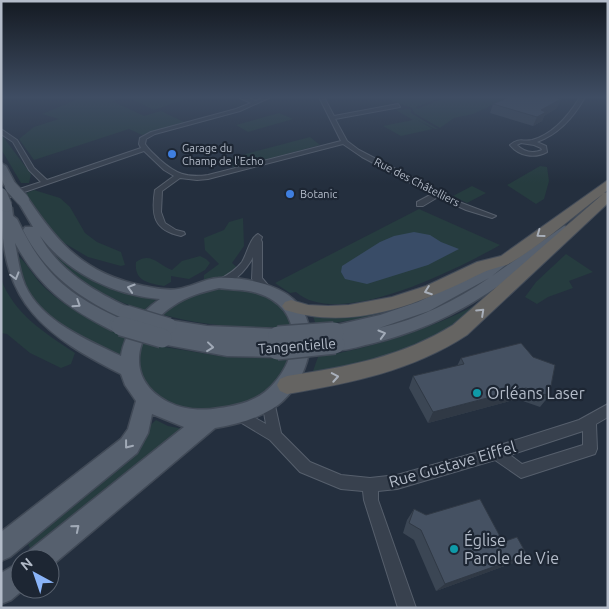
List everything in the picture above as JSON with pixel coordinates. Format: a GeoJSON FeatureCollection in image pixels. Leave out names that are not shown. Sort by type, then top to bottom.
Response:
{"type":"FeatureCollection","features":[{"type":"Feature","properties":{"kind":"highway","name":"Tangentielle"},"geometry":{"type":"LineString","coordinates":[[505,260],[608,184]]}},
{"type":"Feature","properties":{"kind":"highway"},"geometry":{"type":"LineString","coordinates":[[287,385],[353,374],[404,359],[440,342],[460,330],[566,236],[603,200]]}},
{"type":"Feature","properties":{"kind":"highway"},"geometry":{"type":"LineString","coordinates":[[290,306],[305,311],[331,313],[394,302],[449,283],[490,261],[505,260]]}},
{"type":"Feature","properties":{"kind":"main road","name":"Tangentielle"},"geometry":{"type":"LineString","coordinates":[[1,166],[28,257],[46,279],[74,302],[121,319],[228,348],[384,334],[433,317],[460,304],[500,278],[603,200]]}},
{"type":"Feature","properties":{"kind":"main road"},"geometry":{"type":"LineString","coordinates":[[10,200],[48,240],[69,260],[81,268],[113,282],[149,294],[178,295]]}},
{"type":"Feature","properties":{"kind":"main road"},"geometry":{"type":"LineString","coordinates":[[10,200],[5,220],[12,266],[18,287],[24,298],[36,312],[55,328],[130,369]]}},
{"type":"Feature","properties":{"kind":"main road","name":"Tangentielle"},"geometry":{"type":"LineString","coordinates":[[334,338],[410,313],[448,297],[505,260]]}},
{"type":"Feature","properties":{"kind":"main road"},"geometry":{"type":"LineString","coordinates":[[219,283],[252,285],[267,290],[290,306],[301,322],[305,342],[300,364],[287,385],[268,401],[239,415],[209,420],[177,416],[163,412],[146,400],[135,386],[130,369],[131,347],[141,326],[158,308],[178,295],[219,283]]}},
{"type":"Feature","properties":{"kind":"main road"},"geometry":{"type":"LineString","coordinates":[[1,548],[129,446],[137,433],[146,400]]}},
{"type":"Feature","properties":{"kind":"main road"},"geometry":{"type":"LineString","coordinates":[[51,549],[209,420]]}},
{"type":"Feature","properties":{"kind":"street"},"geometry":{"type":"LineString","coordinates":[[178,177],[145,149],[142,144],[143,138],[153,133],[179,125]]}},
{"type":"Feature","properties":{"kind":"street"},"geometry":{"type":"LineString","coordinates":[[181,234],[171,232],[158,219],[157,215],[160,190],[178,177],[208,177],[344,142],[336,125]]}},
{"type":"Feature","properties":{"kind":"street"},"geometry":{"type":"LineString","coordinates":[[542,146],[520,141],[513,145],[519,151],[534,154],[545,151],[540,141],[559,125]]}},
{"type":"Feature","properties":{"kind":"street"},"geometry":{"type":"LineString","coordinates":[[1,131],[15,141],[31,169],[46,183]]}},
{"type":"Feature","properties":{"kind":"street"},"geometry":{"type":"LineString","coordinates":[[531,142],[545,136]]}},
{"type":"Feature","properties":{"kind":"street","name":"Rue des Châtelliers"},"geometry":{"type":"LineString","coordinates":[[344,142],[364,155],[439,193],[477,212],[492,216]]}},
{"type":"Feature","properties":{"kind":"street"},"geometry":{"type":"LineString","coordinates":[[10,200],[46,183],[145,149]]}},
{"type":"Feature","properties":{"kind":"street"},"geometry":{"type":"LineString","coordinates":[[420,204],[439,193]]}},
{"type":"Feature","properties":{"kind":"street"},"geometry":{"type":"LineString","coordinates":[[219,283],[238,274],[245,266],[258,237],[257,279],[267,290]]}},
{"type":"Feature","properties":{"kind":"street"},"geometry":{"type":"LineString","coordinates":[[268,401],[275,436]]}},
{"type":"Feature","properties":{"kind":"street","name":"Rue Gustave Eiffel"},"geometry":{"type":"LineString","coordinates":[[239,415],[275,436],[305,468],[341,482],[370,485],[397,482],[496,453],[589,422],[607,412]]}},
{"type":"Feature","properties":{"kind":"street"},"geometry":{"type":"LineString","coordinates":[[496,453],[521,471],[590,449],[589,422]]}},
{"type":"Feature","properties":{"kind":"street"},"geometry":{"type":"LineString","coordinates":[[370,485],[371,500],[407,608]]}},
{"type":"Feature","properties":{"kind":"green space"},"geometry":{"type":"Polygon","coordinates":[[[39,125],[173,125],[142,135],[129,129],[34,160],[19,139],[39,125]]]}},
{"type":"Feature","properties":{"kind":"green space"},"geometry":{"type":"Polygon","coordinates":[[[237,125],[271,125],[248,132],[237,125]]]}},
{"type":"Feature","properties":{"kind":"green space"},"geometry":{"type":"Polygon","coordinates":[[[427,125],[433,129],[401,136],[383,126],[427,125]]]}},
{"type":"Feature","properties":{"kind":"green space"},"geometry":{"type":"Polygon","coordinates":[[[1,134],[31,174],[29,183],[21,183],[1,149],[1,134]]]}},
{"type":"Feature","properties":{"kind":"green space"},"geometry":{"type":"Polygon","coordinates":[[[310,137],[320,145],[234,168],[227,159],[310,137]]]}},
{"type":"Feature","properties":{"kind":"green space"},"geometry":{"type":"Polygon","coordinates":[[[540,166],[547,167],[549,181],[544,199],[536,204],[507,185],[540,166]]]}},
{"type":"Feature","properties":{"kind":"green space"},"geometry":{"type":"Polygon","coordinates":[[[472,186],[486,193],[467,203],[453,196],[472,186]]]}},
{"type":"Feature","properties":{"kind":"green space"},"geometry":{"type":"Polygon","coordinates":[[[34,190],[60,198],[70,207],[85,233],[97,242],[121,252],[125,265],[121,266],[88,257],[54,237],[24,194],[34,190]]]}},
{"type":"Feature","properties":{"kind":"green space"},"geometry":{"type":"Polygon","coordinates":[[[419,209],[500,245],[428,280],[398,292],[368,300],[340,304],[315,302],[296,292],[290,293],[275,283],[419,209]]]}},
{"type":"Feature","properties":{"kind":"green space"},"geometry":{"type":"Polygon","coordinates":[[[243,218],[244,246],[232,263],[239,269],[223,277],[204,280],[204,275],[219,264],[205,250],[204,238],[224,230],[229,222],[243,218]]]}},
{"type":"Feature","properties":{"kind":"green space"},"geometry":{"type":"Polygon","coordinates":[[[14,253],[23,260],[37,279],[54,296],[95,322],[128,338],[121,357],[68,329],[40,306],[29,292],[20,274],[14,253]]]}},
{"type":"Feature","properties":{"kind":"green space"},"geometry":{"type":"Polygon","coordinates":[[[566,254],[593,272],[569,281],[573,288],[548,297],[537,304],[525,297],[536,282],[566,254]]]}},
{"type":"Feature","properties":{"kind":"green space"},"geometry":{"type":"Polygon","coordinates":[[[54,255],[78,270],[103,282],[156,300],[144,310],[118,301],[84,282],[54,255]]]}},
{"type":"Feature","properties":{"kind":"green space"},"geometry":{"type":"Polygon","coordinates":[[[200,256],[210,263],[205,270],[189,279],[171,276],[171,282],[164,286],[143,280],[137,273],[136,262],[141,259],[150,258],[172,270],[182,261],[200,256]]]}},
{"type":"Feature","properties":{"kind":"green space"},"geometry":{"type":"Polygon","coordinates":[[[1,279],[14,303],[22,313],[42,330],[75,353],[71,364],[61,368],[30,353],[7,334],[1,333],[1,279]]]}},
{"type":"Feature","properties":{"kind":"green space"},"geometry":{"type":"Polygon","coordinates":[[[456,284],[405,306],[370,316],[316,325],[313,316],[331,317],[456,284]]]}},
{"type":"Feature","properties":{"kind":"green space"},"geometry":{"type":"Polygon","coordinates":[[[226,288],[247,291],[266,297],[281,308],[294,326],[260,328],[226,326],[193,322],[160,314],[192,297],[208,291],[226,288]]]}},
{"type":"Feature","properties":{"kind":"green space"},"geometry":{"type":"Polygon","coordinates":[[[480,303],[476,311],[423,346],[316,374],[313,371],[318,357],[381,343],[441,321],[480,303]]]}},
{"type":"Feature","properties":{"kind":"green space"},"geometry":{"type":"Polygon","coordinates":[[[140,343],[226,357],[292,359],[272,386],[249,402],[232,408],[214,411],[195,410],[177,407],[161,400],[148,389],[138,371],[140,343]]]}},
{"type":"Feature","properties":{"kind":"green space"},"geometry":{"type":"Polygon","coordinates":[[[156,420],[168,426],[183,429],[39,549],[30,549],[25,538],[156,420]]]}},
{"type":"Feature","properties":{"kind":"water"},"geometry":{"type":"Polygon","coordinates":[[[414,232],[430,235],[441,242],[459,249],[428,265],[367,284],[345,279],[341,272],[342,266],[380,242],[394,236],[414,232]]]}},
{"type":"Feature","properties":{"kind":"building","name":"Orléans Laser"},"geometry":{"type":"Polygon","coordinates":[[[521,343],[533,357],[555,365],[549,396],[526,388],[433,412],[413,376],[464,364],[461,358],[521,343]]]}},
{"type":"Feature","properties":{"kind":"building","name":"Église Parole de Vie"},"geometry":{"type":"Polygon","coordinates":[[[480,499],[503,542],[517,537],[527,555],[445,584],[421,530],[409,523],[414,509],[426,515],[480,499]]]}},
{"type":"Feature","properties":{"kind":"place","name":"Garage du Champ de l'Echo"},"geometry":{"type":"Point","coordinates":[172,154]}},
{"type":"Feature","properties":{"kind":"place","name":"Botanic"},"geometry":{"type":"Point","coordinates":[290,194]}},
{"type":"Feature","properties":{"kind":"place","name":"Orléans Laser"},"geometry":{"type":"Point","coordinates":[477,393]}},
{"type":"Feature","properties":{"kind":"place","name":"Église Parole de Vie"},"geometry":{"type":"Point","coordinates":[454,549]}}]}
